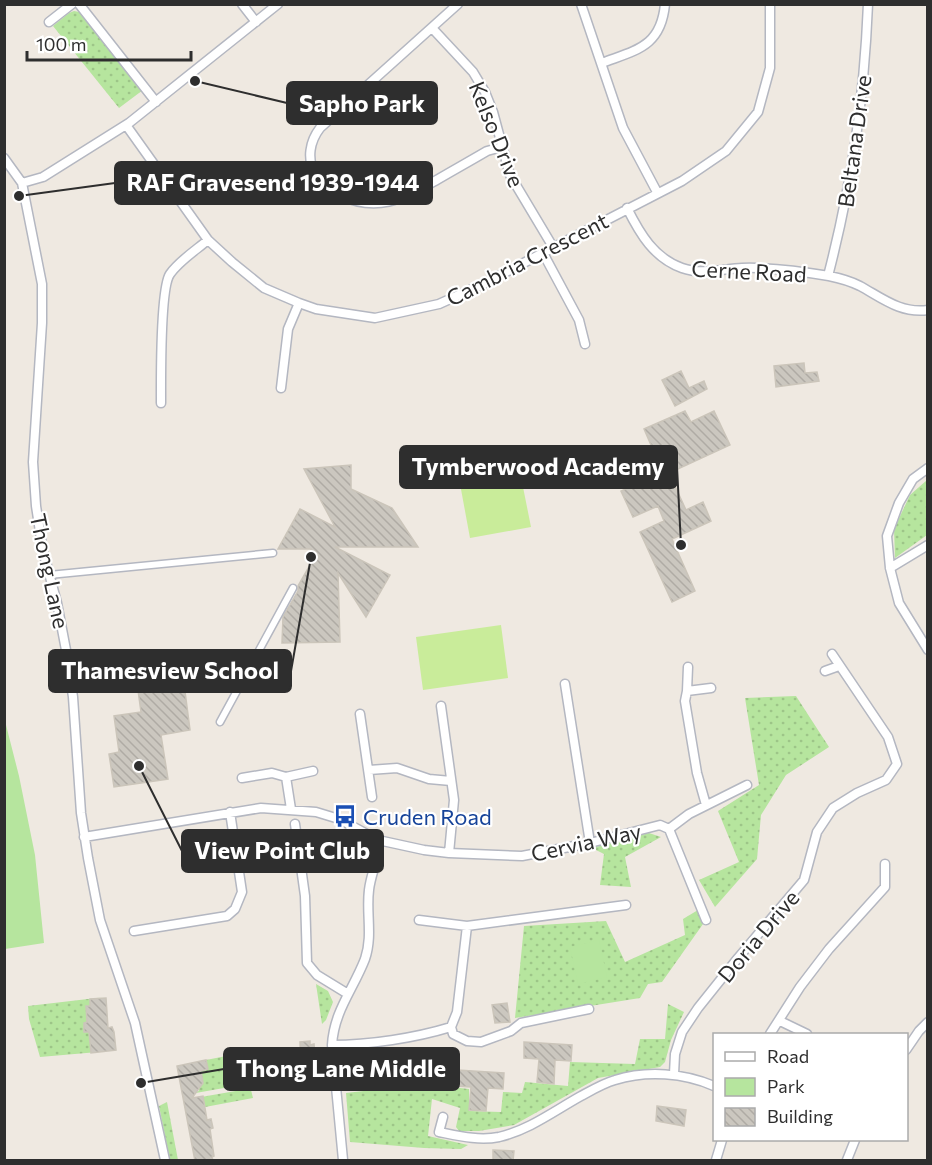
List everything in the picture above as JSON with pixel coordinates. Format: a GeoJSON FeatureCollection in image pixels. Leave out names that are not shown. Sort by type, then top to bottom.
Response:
{"type":"FeatureCollection","features":[{"type":"Feature","properties":{"kind":"street"},"geometry":{"type":"LineString","coordinates":[[49,22],[72,4]]}},
{"type":"Feature","properties":{"kind":"street"},"geometry":{"type":"LineString","coordinates":[[79,4],[156,102]]}},
{"type":"Feature","properties":{"kind":"street"},"geometry":{"type":"LineString","coordinates":[[242,4],[256,22]]}},
{"type":"Feature","properties":{"kind":"street"},"geometry":{"type":"LineString","coordinates":[[22,183],[43,177],[126,125],[278,4]]}},
{"type":"Feature","properties":{"kind":"street"},"geometry":{"type":"LineString","coordinates":[[458,4],[320,128],[311,143],[313,170],[321,183],[345,197],[368,204],[381,204],[399,200],[487,152],[502,147]]}},
{"type":"Feature","properties":{"kind":"street"},"geometry":{"type":"LineString","coordinates":[[581,4],[623,128],[657,192]]}},
{"type":"Feature","properties":{"kind":"street"},"geometry":{"type":"LineString","coordinates":[[602,63],[633,52],[647,44],[661,28],[665,4]]}},
{"type":"Feature","properties":{"kind":"street","name":"Cambria Crescent"},"geometry":{"type":"LineString","coordinates":[[126,125],[208,240],[264,288],[316,309],[375,318],[439,304],[480,285],[682,181],[726,152],[758,112],[770,68],[770,4]]}},
{"type":"Feature","properties":{"kind":"street","name":"Beltana Drive"},"geometry":{"type":"LineString","coordinates":[[828,276],[849,190],[856,145],[862,101],[868,4]]}},
{"type":"Feature","properties":{"kind":"street","name":"Kelso Drive"},"geometry":{"type":"LineString","coordinates":[[432,28],[473,72],[485,92],[493,112],[510,176],[553,247]]}},
{"type":"Feature","properties":{"kind":"street","name":"Thong Lane"},"geometry":{"type":"LineString","coordinates":[[4,158],[22,183],[42,284],[42,323],[33,462],[38,528],[64,633],[71,685],[84,837],[100,920],[135,1023],[165,1161]]}},
{"type":"Feature","properties":{"kind":"street","name":"Cerne Road"},"geometry":{"type":"LineString","coordinates":[[627,208],[651,248],[682,268],[700,271],[739,268],[783,269],[828,276],[859,286],[899,308],[927,310]]}},
{"type":"Feature","properties":{"kind":"street"},"geometry":{"type":"LineString","coordinates":[[161,403],[163,309],[169,275],[208,240]]}},
{"type":"Feature","properties":{"kind":"street"},"geometry":{"type":"LineString","coordinates":[[543,252],[579,320],[585,344]]}},
{"type":"Feature","properties":{"kind":"street"},"geometry":{"type":"LineString","coordinates":[[281,388],[288,329],[299,303]]}},
{"type":"Feature","properties":{"kind":"street"},"geometry":{"type":"LineString","coordinates":[[927,468],[913,479],[899,503],[887,536],[890,568],[899,603],[927,650]]}},
{"type":"Feature","properties":{"kind":"street"},"geometry":{"type":"LineString","coordinates":[[890,568],[927,545]]}},
{"type":"Feature","properties":{"kind":"street"},"geometry":{"type":"LineString","coordinates":[[49,574],[273,553]]}},
{"type":"Feature","properties":{"kind":"street"},"geometry":{"type":"LineString","coordinates":[[220,722],[293,588]]}},
{"type":"Feature","properties":{"kind":"street","name":"Doria Drive"},"geometry":{"type":"LineString","coordinates":[[674,1074],[675,1054],[682,1032],[738,958],[804,880],[817,832],[833,808],[857,793],[886,780],[897,764],[888,737],[831,654]]}},
{"type":"Feature","properties":{"kind":"street"},"geometry":{"type":"LineString","coordinates":[[825,671],[839,666]]}},
{"type":"Feature","properties":{"kind":"street"},"geometry":{"type":"LineString","coordinates":[[688,667],[686,701],[696,763],[706,805]]}},
{"type":"Feature","properties":{"kind":"street"},"geometry":{"type":"LineString","coordinates":[[565,684],[590,843]]}},
{"type":"Feature","properties":{"kind":"street"},"geometry":{"type":"LineString","coordinates":[[687,691],[711,688]]}},
{"type":"Feature","properties":{"kind":"street"},"geometry":{"type":"LineString","coordinates":[[441,706],[454,808],[448,853]]}},
{"type":"Feature","properties":{"kind":"street"},"geometry":{"type":"LineString","coordinates":[[360,714],[372,797]]}},
{"type":"Feature","properties":{"kind":"street"},"geometry":{"type":"LineString","coordinates":[[369,770],[397,768],[429,779],[452,781]]}},
{"type":"Feature","properties":{"kind":"street"},"geometry":{"type":"LineString","coordinates":[[242,778],[272,773],[286,777],[313,771]]}},
{"type":"Feature","properties":{"kind":"street"},"geometry":{"type":"LineString","coordinates":[[286,777],[291,809]]}},
{"type":"Feature","properties":{"kind":"street","name":"Cervia Way"},"geometry":{"type":"LineString","coordinates":[[84,837],[230,812],[261,808],[291,809],[315,812],[339,819],[378,840],[448,853],[522,856],[590,843],[660,825],[669,828],[689,814],[747,785]]}},
{"type":"Feature","properties":{"kind":"street"},"geometry":{"type":"LineString","coordinates":[[134,931],[227,916],[235,909],[242,892],[230,812]]}},
{"type":"Feature","properties":{"kind":"street"},"geometry":{"type":"LineString","coordinates":[[295,824],[305,896],[307,963],[317,975],[348,994]]}},
{"type":"Feature","properties":{"kind":"street"},"geometry":{"type":"LineString","coordinates":[[669,828],[706,920]]}},
{"type":"Feature","properties":{"kind":"street"},"geometry":{"type":"LineString","coordinates":[[343,1161],[332,1045],[335,1021],[362,967],[368,947],[369,890],[378,853],[378,840]]}},
{"type":"Feature","properties":{"kind":"street"},"geometry":{"type":"LineString","coordinates":[[771,1033],[800,987],[829,949],[885,887],[885,864]]}},
{"type":"Feature","properties":{"kind":"street"},"geometry":{"type":"LineString","coordinates":[[419,920],[467,926],[626,905]]}},
{"type":"Feature","properties":{"kind":"street"},"geometry":{"type":"LineString","coordinates":[[467,926],[457,1012],[451,1027],[453,1034],[467,1041],[481,1042],[511,1031],[521,1023],[589,1009]]}},
{"type":"Feature","properties":{"kind":"street"},"geometry":{"type":"LineString","coordinates":[[780,1021],[803,1033]]}},
{"type":"Feature","properties":{"kind":"street"},"geometry":{"type":"LineString","coordinates":[[908,1047],[927,1022]]}},
{"type":"Feature","properties":{"kind":"street"},"geometry":{"type":"LineString","coordinates":[[332,1045],[359,1044],[435,1032],[451,1027]]}},
{"type":"Feature","properties":{"kind":"street"},"geometry":{"type":"LineString","coordinates":[[443,1117],[439,1132],[475,1138],[496,1138],[519,1131],[614,1080],[645,1075],[674,1074],[713,1086]]}},
{"type":"Feature","properties":{"kind":"street"},"geometry":{"type":"LineString","coordinates":[[716,1161],[722,1141]]}},
{"type":"Feature","properties":{"kind":"street"},"geometry":{"type":"LineString","coordinates":[[847,1161],[855,1141]]}},
{"type":"Feature","properties":{"kind":"green space"},"geometry":{"type":"Polygon","coordinates":[[[74,11],[79,12],[143,90],[119,108],[53,26],[74,11]]]}},
{"type":"Feature","properties":{"kind":"green space"},"geometry":{"type":"Polygon","coordinates":[[[518,462],[531,527],[470,538],[458,473],[518,462]]]}},
{"type":"Feature","properties":{"kind":"green space"},"geometry":{"type":"Polygon","coordinates":[[[927,480],[927,535],[895,558],[894,529],[910,495],[927,480]]]}},
{"type":"Feature","properties":{"kind":"green space"},"geometry":{"type":"Polygon","coordinates":[[[501,625],[508,678],[423,690],[416,637],[501,625]]]}},
{"type":"Feature","properties":{"kind":"green space"},"geometry":{"type":"Polygon","coordinates":[[[796,696],[829,747],[786,775],[761,815],[757,859],[715,907],[699,880],[739,862],[718,811],[759,785],[745,698],[796,696]]]}},
{"type":"Feature","properties":{"kind":"green space"},"geometry":{"type":"Polygon","coordinates":[[[5,721],[35,855],[44,943],[5,949],[5,721]]]}},
{"type":"Feature","properties":{"kind":"green space"},"geometry":{"type":"Polygon","coordinates":[[[649,833],[661,837],[625,857],[631,887],[600,885],[604,854],[592,848],[649,833]]]}},
{"type":"Feature","properties":{"kind":"green space"},"geometry":{"type":"Polygon","coordinates":[[[698,910],[703,924],[662,982],[648,984],[640,998],[515,1018],[524,926],[606,921],[625,962],[685,935],[683,919],[698,910]]]}},
{"type":"Feature","properties":{"kind":"green space"},"geometry":{"type":"Polygon","coordinates":[[[599,940],[607,977],[578,984],[570,947],[599,940]]]}},
{"type":"Feature","properties":{"kind":"green space"},"geometry":{"type":"Polygon","coordinates":[[[316,984],[328,991],[333,1002],[322,1024],[316,984]]]}},
{"type":"Feature","properties":{"kind":"green space"},"geometry":{"type":"Polygon","coordinates":[[[105,997],[90,999],[90,1006],[86,1007],[87,1022],[84,1023],[84,1027],[93,1026],[98,1052],[40,1057],[29,1019],[28,1006],[105,997]]]}},
{"type":"Feature","properties":{"kind":"green space"},"geometry":{"type":"Polygon","coordinates":[[[668,1004],[684,1012],[671,1040],[665,1062],[660,1067],[598,1078],[514,1125],[479,1131],[459,1131],[456,1127],[460,1108],[432,1099],[428,1136],[468,1145],[461,1149],[350,1142],[346,1093],[425,1084],[469,1089],[469,1111],[501,1112],[503,1092],[522,1093],[525,1082],[568,1086],[570,1062],[635,1064],[640,1039],[665,1039],[668,1004]]]}},
{"type":"Feature","properties":{"kind":"green space"},"geometry":{"type":"Polygon","coordinates":[[[236,1054],[238,1068],[249,1067],[250,1071],[253,1070],[254,1077],[240,1080],[241,1085],[190,1094],[199,1091],[199,1086],[203,1082],[198,1071],[208,1069],[206,1060],[236,1054]]]}},
{"type":"Feature","properties":{"kind":"green space"},"geometry":{"type":"Polygon","coordinates":[[[251,1090],[253,1098],[205,1107],[184,1100],[251,1090]]]}},
{"type":"Feature","properties":{"kind":"green space"},"geometry":{"type":"Polygon","coordinates":[[[167,1102],[178,1160],[170,1160],[159,1106],[167,1102]]]}},
{"type":"Feature","properties":{"kind":"building"},"geometry":{"type":"Polygon","coordinates":[[[804,363],[805,373],[817,372],[819,381],[776,387],[774,366],[804,363]]]}},
{"type":"Feature","properties":{"kind":"building"},"geometry":{"type":"Polygon","coordinates":[[[681,371],[689,388],[704,381],[707,389],[675,406],[662,380],[681,371]]]}},
{"type":"Feature","properties":{"kind":"building"},"geometry":{"type":"Polygon","coordinates":[[[685,411],[691,422],[714,411],[730,445],[669,473],[686,510],[703,502],[711,521],[672,539],[695,591],[672,602],[640,532],[664,521],[658,506],[633,517],[621,491],[650,478],[644,465],[657,459],[644,429],[685,411]]]}},
{"type":"Feature","properties":{"kind":"building"},"geometry":{"type":"Polygon","coordinates":[[[351,465],[351,489],[392,508],[418,547],[335,547],[390,575],[366,617],[338,573],[340,642],[282,643],[283,617],[311,563],[311,549],[278,549],[300,509],[335,527],[304,469],[351,465]]]}},
{"type":"Feature","properties":{"kind":"building"},"geometry":{"type":"Polygon","coordinates":[[[183,676],[190,730],[161,735],[168,779],[114,787],[109,754],[119,752],[114,716],[141,712],[137,683],[183,676]]]}},
{"type":"Feature","properties":{"kind":"building"},"geometry":{"type":"Polygon","coordinates":[[[106,998],[108,1028],[112,1027],[114,1032],[116,1050],[91,1053],[89,1032],[84,1032],[84,1023],[87,1022],[86,1006],[90,1006],[90,999],[106,998]]]}},
{"type":"Feature","properties":{"kind":"building"},"geometry":{"type":"Polygon","coordinates":[[[507,1003],[510,1022],[495,1023],[492,1005],[507,1003]]]}},
{"type":"Feature","properties":{"kind":"building"},"geometry":{"type":"Polygon","coordinates":[[[310,1041],[310,1045],[314,1044],[316,1070],[301,1071],[300,1042],[310,1041]]]}},
{"type":"Feature","properties":{"kind":"building"},"geometry":{"type":"Polygon","coordinates":[[[524,1042],[572,1045],[571,1061],[555,1060],[554,1084],[537,1082],[539,1059],[524,1058],[524,1042]]]}},
{"type":"Feature","properties":{"kind":"building"},"geometry":{"type":"Polygon","coordinates":[[[206,1060],[208,1069],[201,1071],[203,1083],[192,1098],[203,1096],[207,1120],[211,1119],[213,1128],[210,1129],[214,1156],[213,1161],[195,1161],[177,1066],[206,1060]]]}},
{"type":"Feature","properties":{"kind":"building"},"geometry":{"type":"Polygon","coordinates":[[[457,1070],[504,1073],[503,1089],[488,1088],[486,1111],[469,1110],[471,1087],[456,1086],[457,1070]]]}},
{"type":"Feature","properties":{"kind":"building"},"geometry":{"type":"Polygon","coordinates":[[[657,1106],[686,1110],[684,1126],[656,1121],[657,1106]]]}},
{"type":"Feature","properties":{"kind":"building"},"geometry":{"type":"Polygon","coordinates":[[[493,1150],[514,1151],[513,1161],[493,1161],[493,1150]]]}},
{"type":"Feature","properties":{"kind":"place","name":"Sapho Park"},"geometry":{"type":"Point","coordinates":[195,81]}},
{"type":"Feature","properties":{"kind":"place","name":"RAF Gravesend 1939-1944"},"geometry":{"type":"Point","coordinates":[19,196]}},
{"type":"Feature","properties":{"kind":"place","name":"Tymberwood Academy"},"geometry":{"type":"Point","coordinates":[681,545]}},
{"type":"Feature","properties":{"kind":"place","name":"Thamesview School"},"geometry":{"type":"Point","coordinates":[311,557]}},
{"type":"Feature","properties":{"kind":"place","name":"View Point Club"},"geometry":{"type":"Point","coordinates":[139,766]}},
{"type":"Feature","properties":{"kind":"place","name":"Cruden Road"},"geometry":{"type":"Point","coordinates":[345,816]}},
{"type":"Feature","properties":{"kind":"place","name":"Thong Lane Middle"},"geometry":{"type":"Point","coordinates":[141,1083]}}]}
